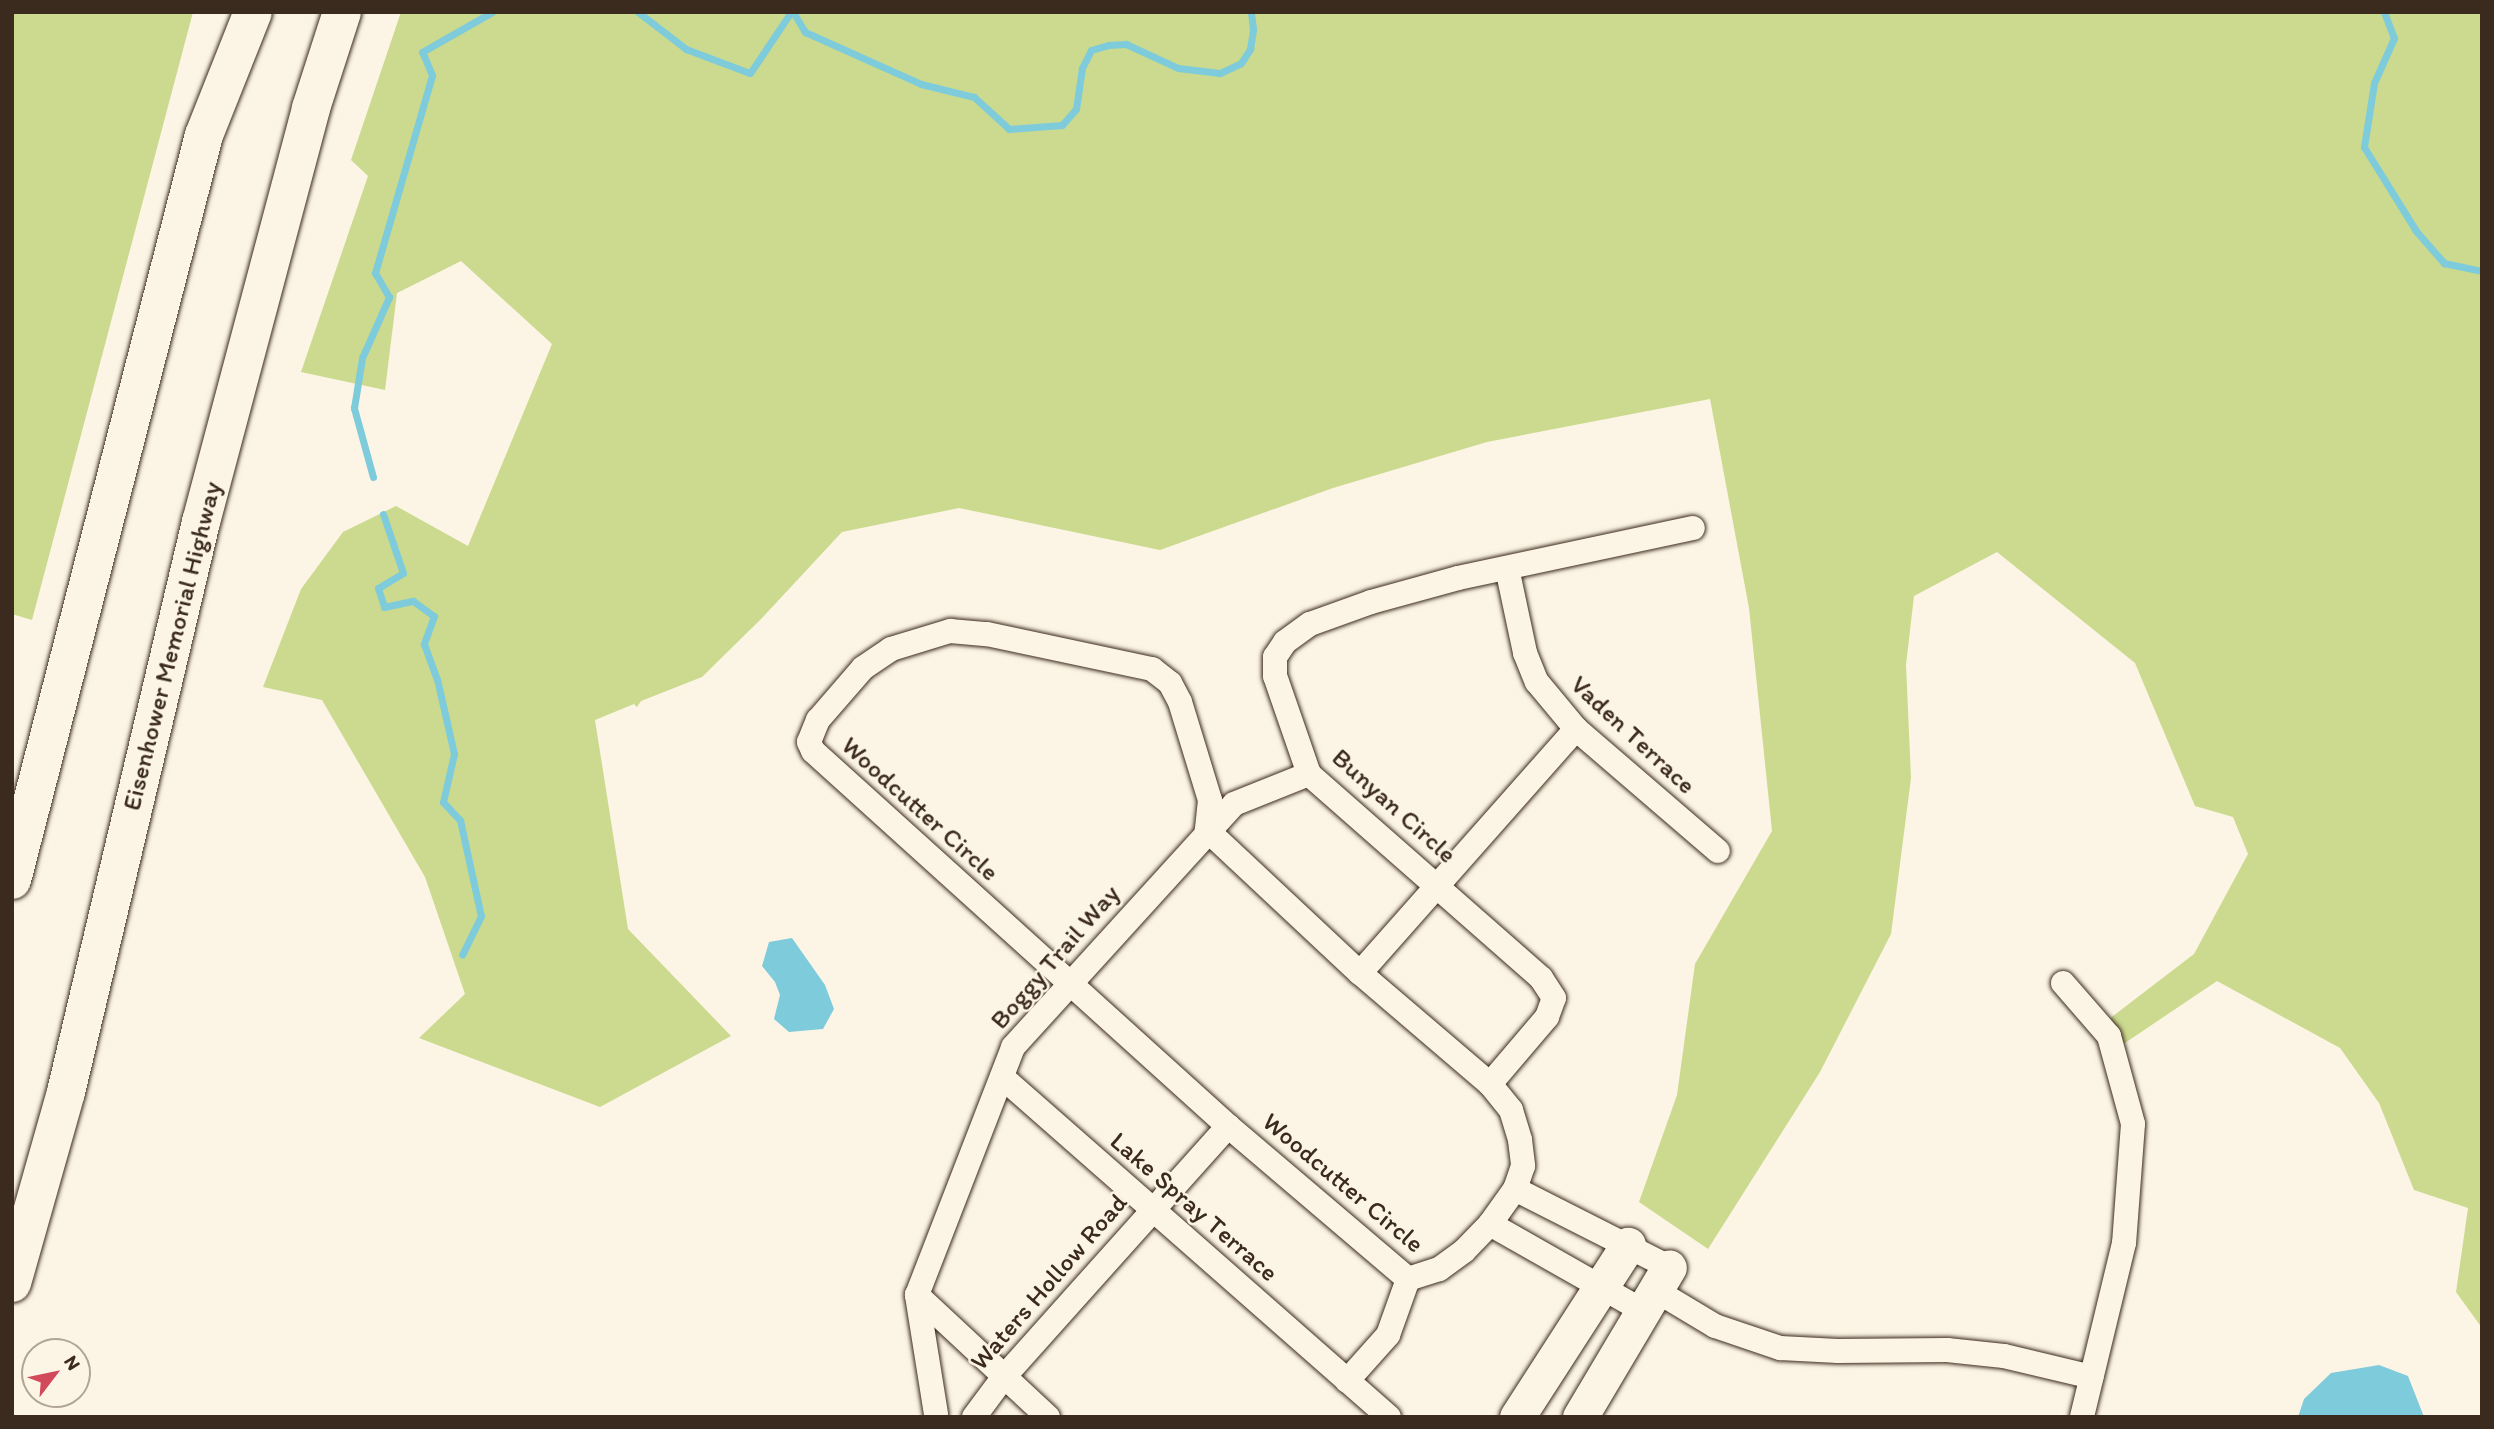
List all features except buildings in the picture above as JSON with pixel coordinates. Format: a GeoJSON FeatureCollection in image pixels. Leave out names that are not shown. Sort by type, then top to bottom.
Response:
{"type":"FeatureCollection","features":[{"type":"Feature","properties":{"kind":"highway"},"geometry":{"type":"LineString","coordinates":[[12,880],[204,135],[253,12]]}},
{"type":"Feature","properties":{"kind":"highway","name":"Eisenhower Memorial Highway"},"geometry":{"type":"LineString","coordinates":[[12,1283],[66,1092],[201,522],[311,108],[342,12]]}},
{"type":"Feature","properties":{"kind":"street","name":"Bunyan Circle"},"geometry":{"type":"LineString","coordinates":[[1490,1084],[1547,1017],[1554,998],[1541,978],[1309,774],[1275,676],[1275,657],[1285,642],[1310,624],[1371,602],[1507,568],[1693,528]]}},
{"type":"Feature","properties":{"kind":"street","name":"Vaden Terrace"},"geometry":{"type":"LineString","coordinates":[[1507,568],[1525,653],[1537,682],[1576,729],[1718,851]]}},
{"type":"Feature","properties":{"kind":"street","name":"Woodcutter Circle"},"geometry":{"type":"LineString","coordinates":[[950,631],[987,634],[1152,669],[1170,683],[1180,702],[1210,800],[1207,831],[1360,973],[1490,1084],[1511,1110],[1520,1140],[1522,1166],[1515,1189],[1490,1224],[1464,1251],[1438,1269],[1408,1279],[1228,1126],[813,751],[809,742],[818,720],[863,668],[891,649],[950,631]]}},
{"type":"Feature","properties":{"kind":"street"},"geometry":{"type":"LineString","coordinates":[[1360,973],[1576,729]]}},
{"type":"Feature","properties":{"kind":"street","name":"Boggy Trail Way"},"geometry":{"type":"LineString","coordinates":[[917,1295],[1013,1047],[1234,804],[1309,774]]}},
{"type":"Feature","properties":{"kind":"street"},"geometry":{"type":"LineString","coordinates":[[2063,983],[2109,1036],[2133,1125],[2124,1243],[2082,1417]]}},
{"type":"Feature","properties":{"kind":"street","name":"Lake Spray Terrace"},"geometry":{"type":"LineString","coordinates":[[1002,1077],[1390,1417]]}},
{"type":"Feature","properties":{"kind":"street","name":"Waters Hollow Road"},"geometry":{"type":"LineString","coordinates":[[974,1417],[1003,1377],[1228,1126]]}},
{"type":"Feature","properties":{"kind":"street"},"geometry":{"type":"LineString","coordinates":[[1515,1189],[1628,1245],[1656,1290],[1715,1326],[1780,1349],[1838,1352],[1947,1350],[2004,1356],[2092,1377]]}},
{"type":"Feature","properties":{"kind":"street"},"geometry":{"type":"LineString","coordinates":[[1490,1224],[1603,1286],[1656,1290]]}},
{"type":"Feature","properties":{"kind":"street"},"geometry":{"type":"LineString","coordinates":[[1517,1417],[1628,1245]]}},
{"type":"Feature","properties":{"kind":"street"},"geometry":{"type":"LineString","coordinates":[[1347,1381],[1388,1335],[1408,1279]]}},
{"type":"Feature","properties":{"kind":"street"},"geometry":{"type":"LineString","coordinates":[[1580,1417],[1656,1290]]}},
{"type":"Feature","properties":{"kind":"street"},"geometry":{"type":"LineString","coordinates":[[917,1295],[1048,1417]]}},
{"type":"Feature","properties":{"kind":"street"},"geometry":{"type":"LineString","coordinates":[[917,1295],[936,1414]]}},
{"type":"Feature","properties":{"kind":"green space"},"geometry":{"type":"Polygon","coordinates":[[[12,12],[193,12],[32,620],[12,614],[12,12]]]}},
{"type":"Feature","properties":{"kind":"green space"},"geometry":{"type":"Polygon","coordinates":[[[401,12],[2482,12],[2482,1328],[2456,1292],[2468,1208],[2414,1190],[2379,1103],[2340,1048],[2217,981],[2113,1051],[2100,1026],[2194,954],[2248,854],[2233,817],[2195,806],[2135,663],[1997,552],[1914,596],[1906,665],[1911,778],[1891,934],[1820,1072],[1708,1249],[1639,1202],[1677,1095],[1695,964],[1772,831],[1749,608],[1710,399],[1487,442],[1333,488],[1160,550],[959,508],[842,532],[762,618],[702,677],[641,701],[637,707],[634,704],[595,720],[628,929],[731,1036],[600,1107],[419,1038],[465,994],[425,877],[322,700],[263,687],[301,589],[343,532],[396,506],[468,546],[552,344],[461,261],[397,293],[385,390],[301,372],[368,176],[351,160],[401,12]]]}},
{"type":"Feature","properties":{"kind":"water"},"geometry":{"type":"Polygon","coordinates":[[[792,938],[825,985],[834,1009],[823,1029],[789,1032],[774,1019],[780,995],[775,982],[762,966],[769,942],[792,938]]]}},
{"type":"Feature","properties":{"kind":"water"},"geometry":{"type":"Polygon","coordinates":[[[2379,1365],[2408,1376],[2424,1417],[2298,1417],[2304,1399],[2331,1373],[2379,1365]]]}},
{"type":"Feature","properties":{"kind":"waterway"},"geometry":{"type":"LineString","coordinates":[[373,477],[354,408],[362,358],[389,297],[375,273],[432,75],[422,52],[492,12]]}},
{"type":"Feature","properties":{"kind":"waterway"},"geometry":{"type":"LineString","coordinates":[[638,12],[686,49],[750,73],[791,12]]}},
{"type":"Feature","properties":{"kind":"waterway"},"geometry":{"type":"LineString","coordinates":[[793,12],[805,32],[921,84],[974,97],[1009,129],[1062,125],[1076,109],[1082,68],[1091,50],[1108,45],[1126,44],[1178,68],[1220,73],[1241,63],[1250,49],[1253,29],[1251,12]]}},
{"type":"Feature","properties":{"kind":"waterway"},"geometry":{"type":"LineString","coordinates":[[2384,12],[2394,38],[2374,83],[2364,147],[2416,231],[2444,263],[2482,271]]}},
{"type":"Feature","properties":{"kind":"waterway"},"geometry":{"type":"LineString","coordinates":[[383,514],[403,573],[378,588],[384,607],[413,601],[434,616],[424,644],[437,679],[454,754],[443,802],[460,820],[481,916],[462,955]]}}]}
